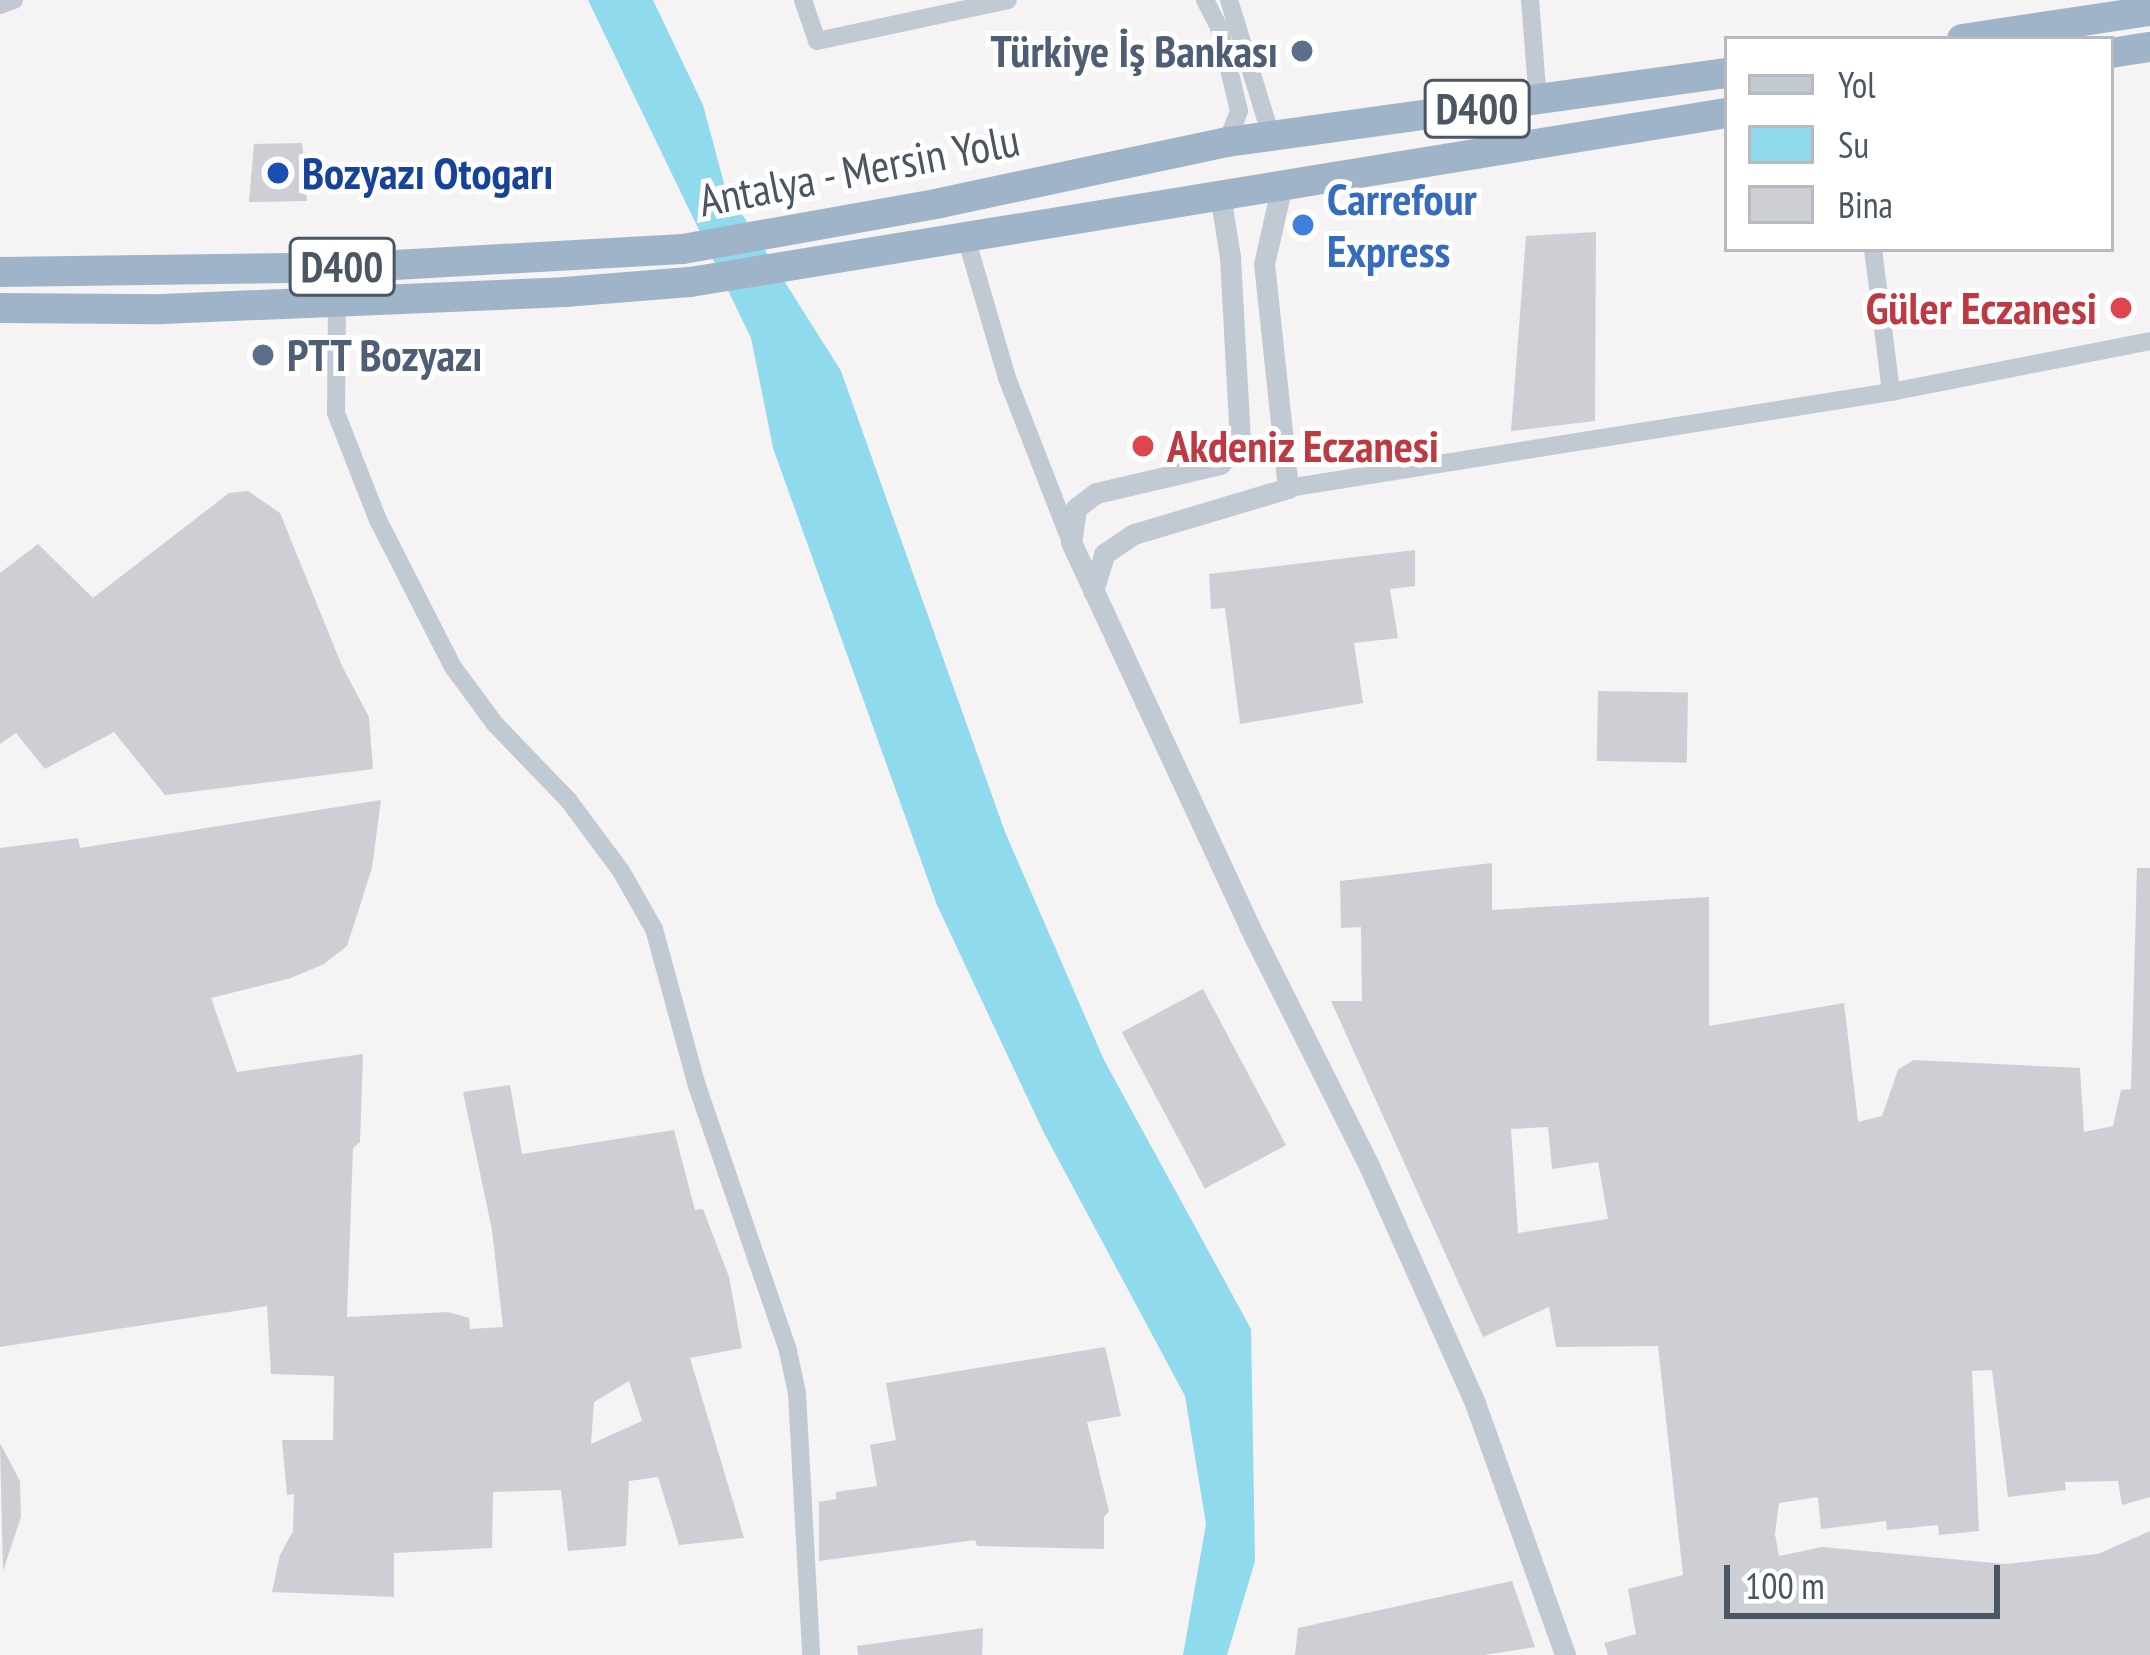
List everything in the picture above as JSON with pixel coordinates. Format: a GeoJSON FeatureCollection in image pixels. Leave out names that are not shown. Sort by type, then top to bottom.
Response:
{"type":"FeatureCollection","features":[{"type":"Feature","properties":{"kind":"highway"},"geometry":{"type":"LineString","coordinates":[[1982,36],[2150,11]]}},
{"type":"Feature","properties":{"kind":"highway"},"geometry":{"type":"LineString","coordinates":[[2114,53],[2150,47]]}},
{"type":"Feature","properties":{"kind":"highway","name":"Antalya - Mersin Yolu"},"geometry":{"type":"LineString","coordinates":[[0,272],[336,268],[683,249],[1227,142],[1724,74]]}},
{"type":"Feature","properties":{"kind":"highway","name":"Antalya - Mersin Yolu"},"geometry":{"type":"LineString","coordinates":[[0,308],[338,301],[690,282],[967,241],[1220,194],[1724,113]]}},
{"type":"Feature","properties":{"kind":"highway"},"geometry":{"type":"LineString","coordinates":[[1271,136],[1290,158],[1282,185]]}},
{"type":"Feature","properties":{"kind":"highway"},"geometry":{"type":"LineString","coordinates":[[1220,194],[1217,158],[1227,142]]}},
{"type":"Feature","properties":{"kind":"street"},"geometry":{"type":"LineString","coordinates":[[0,5],[14,0]]}},
{"type":"Feature","properties":{"kind":"street"},"geometry":{"type":"LineString","coordinates":[[803,0],[817,41],[1009,0]]}},
{"type":"Feature","properties":{"kind":"street"},"geometry":{"type":"LineString","coordinates":[[1204,0],[1219,27],[1239,111],[1227,142]]}},
{"type":"Feature","properties":{"kind":"street"},"geometry":{"type":"LineString","coordinates":[[1229,0],[1271,136]]}},
{"type":"Feature","properties":{"kind":"street"},"geometry":{"type":"LineString","coordinates":[[1530,0],[1538,101]]}},
{"type":"Feature","properties":{"kind":"street"},"geometry":{"type":"LineString","coordinates":[[1282,185],[1264,264],[1288,488]]}},
{"type":"Feature","properties":{"kind":"street"},"geometry":{"type":"LineString","coordinates":[[1071,542],[1076,508],[1096,493],[1220,464],[1240,442],[1230,256],[1220,194]]}},
{"type":"Feature","properties":{"kind":"street"},"geometry":{"type":"LineString","coordinates":[[967,241],[1007,378],[1071,542],[1475,1403],[1565,1655]]}},
{"type":"Feature","properties":{"kind":"street"},"geometry":{"type":"LineString","coordinates":[[1874,252],[1891,392]]}},
{"type":"Feature","properties":{"kind":"street"},"geometry":{"type":"LineString","coordinates":[[338,301],[336,413],[347,451],[388,540],[453,667],[495,724],[569,801],[621,871],[654,929],[697,1086],[788,1351],[797,1393],[811,1655]]}},
{"type":"Feature","properties":{"kind":"street"},"geometry":{"type":"LineString","coordinates":[[1093,591],[1104,554],[1134,534],[1288,488],[1891,392],[2150,341]]}},
{"type":"Feature","properties":{"kind":"water"},"geometry":{"type":"Polygon","coordinates":[[[588,0],[653,0],[703,105],[725,187],[841,371],[1005,832],[1104,1060],[1251,1329],[1255,1561],[1227,1655],[1183,1655],[1206,1524],[1185,1396],[1043,1131],[937,905],[773,448],[751,338],[588,0]]]}},
{"type":"Feature","properties":{"kind":"building","name":"Bozyazı Otogarı"},"geometry":{"type":"Polygon","coordinates":[[[302,143],[307,201],[249,202],[254,144],[302,143]]]}},
{"type":"Feature","properties":{"kind":"building"},"geometry":{"type":"Polygon","coordinates":[[[1596,232],[1595,421],[1511,431],[1526,236],[1596,232]]]}},
{"type":"Feature","properties":{"kind":"building"},"geometry":{"type":"Polygon","coordinates":[[[248,491],[280,513],[342,666],[369,717],[373,769],[165,795],[114,732],[45,769],[16,733],[0,744],[0,573],[38,544],[93,598],[229,493],[248,491]]]}},
{"type":"Feature","properties":{"kind":"building"},"geometry":{"type":"Polygon","coordinates":[[[1415,550],[1415,586],[1390,589],[1398,638],[1354,643],[1363,703],[1240,724],[1225,608],[1211,609],[1209,574],[1415,550]]]}},
{"type":"Feature","properties":{"kind":"building"},"geometry":{"type":"Polygon","coordinates":[[[1598,691],[1688,693],[1687,763],[1597,761],[1598,691]]]}},
{"type":"Feature","properties":{"kind":"building"},"geometry":{"type":"Polygon","coordinates":[[[381,800],[372,868],[347,946],[324,964],[291,978],[211,998],[237,1072],[363,1054],[360,1142],[353,1148],[347,1317],[448,1312],[469,1318],[470,1329],[503,1327],[492,1230],[463,1092],[510,1085],[522,1154],[674,1130],[695,1210],[703,1209],[729,1277],[742,1348],[690,1358],[744,1538],[679,1545],[658,1477],[629,1481],[626,1546],[568,1551],[561,1490],[493,1492],[492,1548],[394,1553],[394,1597],[272,1592],[280,1555],[293,1531],[294,1494],[287,1495],[282,1440],[333,1440],[334,1376],[271,1374],[267,1306],[0,1347],[0,848],[78,838],[80,848],[381,800]],[[629,1381],[594,1402],[591,1444],[642,1421],[629,1381]]]}},
{"type":"Feature","properties":{"kind":"building"},"geometry":{"type":"Polygon","coordinates":[[[1492,863],[1492,910],[1709,897],[1709,1026],[1844,1003],[1858,1122],[1882,1116],[1898,1070],[1913,1060],[2080,1068],[2084,1132],[2113,1126],[2121,1090],[2131,1089],[2137,868],[2150,868],[2150,1497],[2122,1505],[2118,1481],[2065,1482],[2066,1490],[2008,1497],[1992,1370],[1972,1371],[1979,1531],[1939,1535],[1938,1525],[1887,1530],[1886,1521],[1821,1529],[1818,1497],[1779,1503],[1775,1534],[1779,1556],[1822,1547],[2005,1564],[2098,1554],[2150,1531],[2150,1655],[1608,1655],[1604,1643],[1636,1634],[1628,1589],[1683,1575],[1658,1346],[1556,1347],[1549,1307],[1483,1337],[1331,1001],[1362,1001],[1361,927],[1341,928],[1340,881],[1492,863]],[[1548,1127],[1511,1129],[1518,1233],[1608,1219],[1598,1162],[1552,1169],[1548,1127]]]}},
{"type":"Feature","properties":{"kind":"building"},"geometry":{"type":"Polygon","coordinates":[[[1203,989],[1286,1145],[1205,1188],[1122,1032],[1203,989]]]}},
{"type":"Feature","properties":{"kind":"building"},"geometry":{"type":"Polygon","coordinates":[[[1105,1347],[1121,1416],[1087,1422],[1109,1511],[1104,1517],[1104,1549],[977,1546],[975,1540],[819,1561],[819,1502],[836,1499],[836,1492],[877,1486],[870,1445],[896,1440],[886,1383],[1105,1347]]]}},
{"type":"Feature","properties":{"kind":"building"},"geometry":{"type":"Polygon","coordinates":[[[0,1443],[20,1481],[21,1517],[3,1571],[0,1443]]]}},
{"type":"Feature","properties":{"kind":"building"},"geometry":{"type":"Polygon","coordinates":[[[1512,1581],[1535,1647],[1484,1655],[1295,1655],[1298,1628],[1512,1581]]]}},
{"type":"Feature","properties":{"kind":"building"},"geometry":{"type":"Polygon","coordinates":[[[983,1628],[982,1655],[858,1655],[857,1646],[983,1628]]]}},
{"type":"Feature","properties":{"kind":"place","name":"Türkiye İş Bankası"},"geometry":{"type":"Point","coordinates":[1302,51]}},
{"type":"Feature","properties":{"kind":"place","name":"Bozyazı Otogarı"},"geometry":{"type":"Point","coordinates":[278,173]}},
{"type":"Feature","properties":{"kind":"place","name":"Carrefour Express"},"geometry":{"type":"Point","coordinates":[1303,225]}},
{"type":"Feature","properties":{"kind":"place","name":"Güler Eczanesi"},"geometry":{"type":"Point","coordinates":[2121,308]}},
{"type":"Feature","properties":{"kind":"place","name":"PTT Bozyazı"},"geometry":{"type":"Point","coordinates":[263,355]}},
{"type":"Feature","properties":{"kind":"place","name":"Akdeniz Eczanesi"},"geometry":{"type":"Point","coordinates":[1143,446]}}]}
